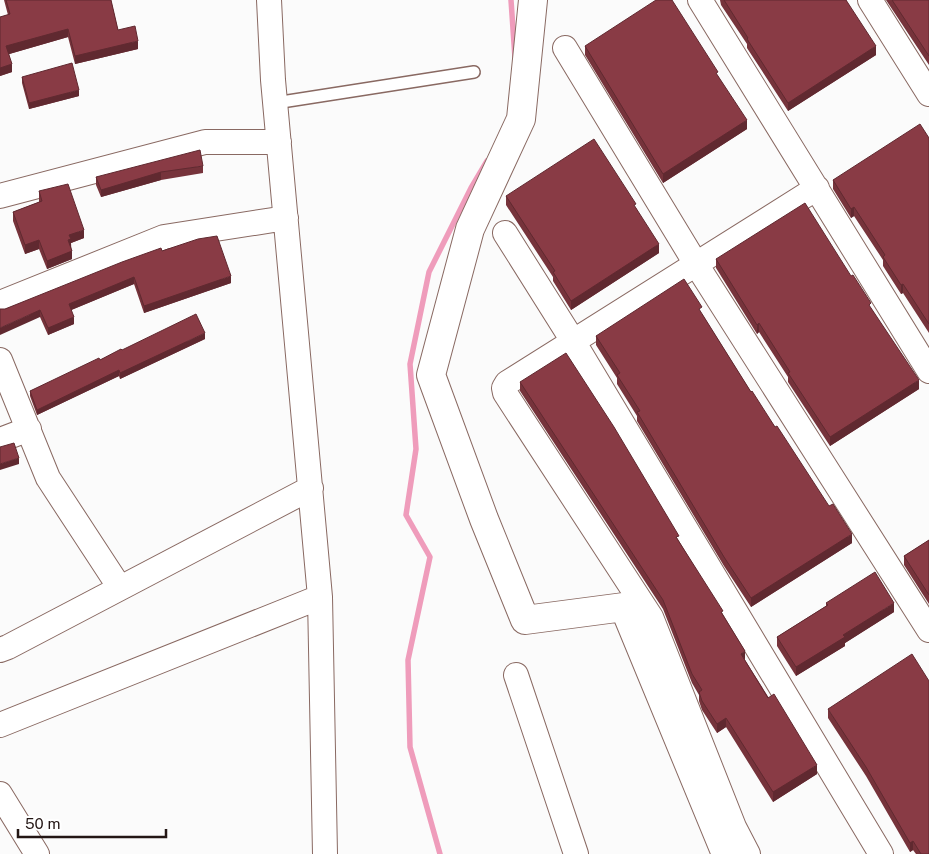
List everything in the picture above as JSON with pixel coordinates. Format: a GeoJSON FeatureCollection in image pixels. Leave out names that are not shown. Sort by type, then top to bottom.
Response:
{"type":"FeatureCollection","features":[{"type":"Feature","properties":{"kind":"street"},"geometry":{"type":"LineString","coordinates":[[269,0],[275,103],[320,597],[325,854]]}},
{"type":"Feature","properties":{"kind":"street"},"geometry":{"type":"LineString","coordinates":[[533,0],[521,119],[470,230],[431,375],[484,519],[526,620],[624,607],[726,854]]}},
{"type":"Feature","properties":{"kind":"street"},"geometry":{"type":"LineString","coordinates":[[700,0],[929,371]]}},
{"type":"Feature","properties":{"kind":"street"},"geometry":{"type":"LineString","coordinates":[[870,0],[929,94]]}},
{"type":"Feature","properties":{"kind":"street"},"geometry":{"type":"LineString","coordinates":[[565,48],[696,264],[929,630]]}},
{"type":"Feature","properties":{"kind":"street"},"geometry":{"type":"LineString","coordinates":[[0,196],[205,142],[279,142]]}},
{"type":"Feature","properties":{"kind":"street"},"geometry":{"type":"LineString","coordinates":[[748,854],[734,826],[651,617],[505,393],[504,388],[506,382],[817,188]]}},
{"type":"Feature","properties":{"kind":"street"},"geometry":{"type":"LineString","coordinates":[[0,303],[164,237],[286,218]]}},
{"type":"Feature","properties":{"kind":"street"},"geometry":{"type":"LineString","coordinates":[[505,233],[573,341],[881,854]]}},
{"type":"Feature","properties":{"kind":"street"},"geometry":{"type":"LineString","coordinates":[[0,360],[48,478],[120,588]]}},
{"type":"Feature","properties":{"kind":"street"},"geometry":{"type":"LineString","coordinates":[[0,440],[29,430]]}},
{"type":"Feature","properties":{"kind":"street"},"geometry":{"type":"LineString","coordinates":[[0,650],[311,488]]}},
{"type":"Feature","properties":{"kind":"street"},"geometry":{"type":"LineString","coordinates":[[0,725],[320,597]]}},
{"type":"Feature","properties":{"kind":"street"},"geometry":{"type":"LineString","coordinates":[[516,675],[576,854]]}},
{"type":"Feature","properties":{"kind":"street"},"geometry":{"type":"LineString","coordinates":[[0,794],[37,854]]}},
{"type":"Feature","properties":{"kind":"lane"},"geometry":{"type":"LineString","coordinates":[[275,103],[474,72]]}},
{"type":"Feature","properties":{"kind":"building"},"geometry":{"type":"Polygon","coordinates":[[[6,0],[111,0],[118,30],[135,26],[138,41],[75,56],[68,29],[6,46],[12,64],[0,68],[0,17],[10,14],[6,0]]]}},
{"type":"Feature","properties":{"kind":"building"},"geometry":{"type":"Polygon","coordinates":[[[656,0],[672,0],[747,120],[663,174],[585,46],[656,0]]]}},
{"type":"Feature","properties":{"kind":"building"},"geometry":{"type":"Polygon","coordinates":[[[724,0],[846,0],[876,46],[788,103],[724,0]]]}},
{"type":"Feature","properties":{"kind":"building"},"geometry":{"type":"Polygon","coordinates":[[[892,0],[929,0],[929,56],[892,0]]]}},
{"type":"Feature","properties":{"kind":"building"},"geometry":{"type":"Polygon","coordinates":[[[72,63],[79,90],[29,103],[22,77],[72,63]]]}},
{"type":"Feature","properties":{"kind":"building"},"geometry":{"type":"Polygon","coordinates":[[[920,124],[929,138],[929,324],[883,257],[885,255],[854,207],[851,209],[833,180],[920,124]]]}},
{"type":"Feature","properties":{"kind":"building"},"geometry":{"type":"Polygon","coordinates":[[[594,139],[659,244],[571,301],[553,272],[555,271],[506,196],[594,139]]]}},
{"type":"Feature","properties":{"kind":"building"},"geometry":{"type":"Polygon","coordinates":[[[200,150],[203,166],[161,172],[101,190],[96,177],[200,150]]]}},
{"type":"Feature","properties":{"kind":"building"},"geometry":{"type":"Polygon","coordinates":[[[68,184],[84,230],[69,235],[71,239],[68,240],[72,251],[47,261],[39,240],[25,245],[13,212],[42,201],[39,191],[68,184]]]}},
{"type":"Feature","properties":{"kind":"building"},"geometry":{"type":"Polygon","coordinates":[[[805,203],[919,380],[830,437],[788,373],[790,372],[759,323],[757,325],[716,259],[805,203]]]}},
{"type":"Feature","properties":{"kind":"building"},"geometry":{"type":"Polygon","coordinates":[[[217,236],[231,276],[144,306],[134,277],[69,304],[74,317],[48,328],[40,310],[0,328],[0,309],[5,309],[161,248],[162,251],[198,239],[217,236]]]}},
{"type":"Feature","properties":{"kind":"building"},"geometry":{"type":"Polygon","coordinates":[[[684,279],[702,307],[699,309],[751,392],[775,427],[777,426],[829,506],[833,504],[852,534],[751,598],[724,557],[637,412],[640,411],[617,375],[620,373],[596,336],[684,279]]]}},
{"type":"Feature","properties":{"kind":"building"},"geometry":{"type":"Polygon","coordinates":[[[196,314],[205,333],[120,373],[119,370],[37,410],[30,391],[99,358],[100,360],[122,350],[196,314]]]}},
{"type":"Feature","properties":{"kind":"building"},"geometry":{"type":"Polygon","coordinates":[[[566,353],[614,427],[679,536],[676,537],[723,611],[721,612],[745,651],[741,654],[768,698],[774,694],[817,765],[773,792],[726,718],[717,724],[702,701],[699,692],[702,690],[692,674],[663,600],[520,382],[566,353]]]}},
{"type":"Feature","properties":{"kind":"building"},"geometry":{"type":"Polygon","coordinates":[[[14,443],[19,458],[0,464],[0,447],[14,443]]]}},
{"type":"Feature","properties":{"kind":"building"},"geometry":{"type":"Polygon","coordinates":[[[929,540],[929,595],[904,556],[929,540]]]}},
{"type":"Feature","properties":{"kind":"building"},"geometry":{"type":"Polygon","coordinates":[[[875,572],[894,603],[843,635],[845,637],[796,667],[777,637],[828,605],[826,603],[875,572]]]}},
{"type":"Feature","properties":{"kind":"building"},"geometry":{"type":"Polygon","coordinates":[[[912,654],[929,681],[929,854],[921,854],[913,841],[910,843],[866,767],[828,709],[912,654]]]}},
{"type":"Feature","properties":{"kind":"waterway"},"geometry":{"type":"LineString","coordinates":[[511,0],[515,58]]}},
{"type":"Feature","properties":{"kind":"waterway"},"geometry":{"type":"LineString","coordinates":[[440,854],[410,747],[408,660],[430,557],[406,515],[416,449],[410,364],[429,272],[471,188],[487,161]]}}]}
